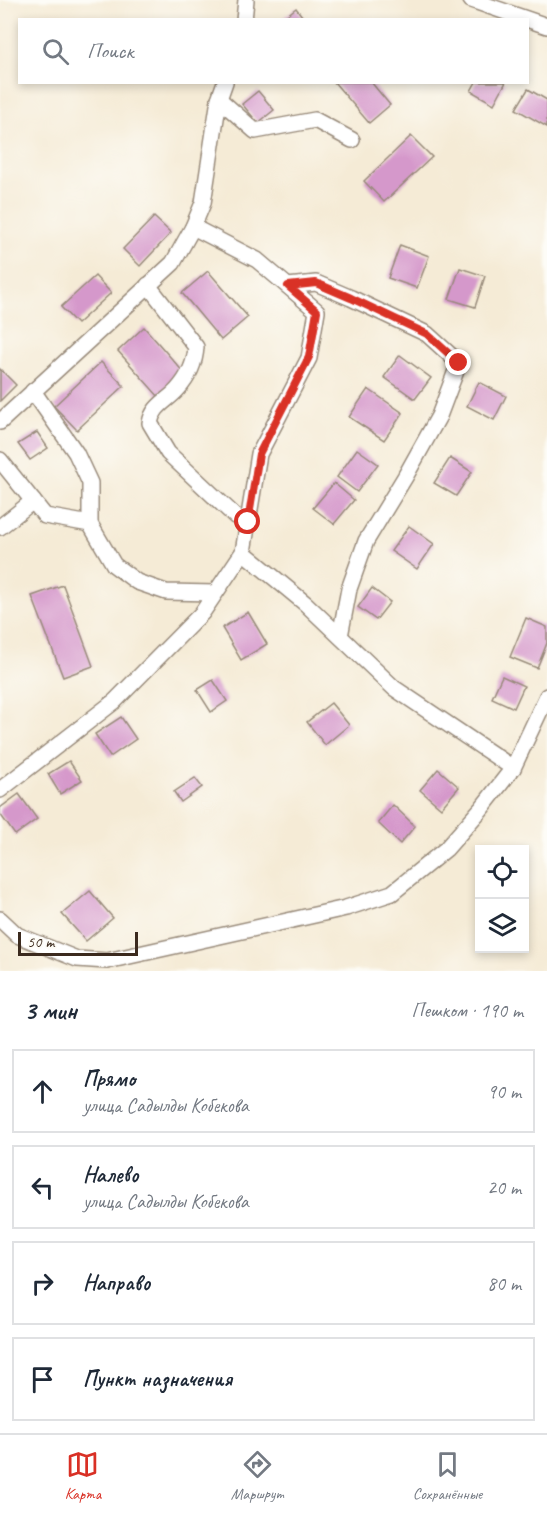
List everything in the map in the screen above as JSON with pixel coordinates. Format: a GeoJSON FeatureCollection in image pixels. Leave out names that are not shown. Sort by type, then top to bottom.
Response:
{"type":"FeatureCollection","features":[{"type":"Feature","properties":{"kind":"street"},"geometry":{"type":"LineString","coordinates":[[244,18],[246,0]]}},
{"type":"Feature","properties":{"kind":"street"},"geometry":{"type":"LineString","coordinates":[[471,0],[524,18]]}},
{"type":"Feature","properties":{"kind":"street"},"geometry":{"type":"LineString","coordinates":[[529,20],[547,26]]}},
{"type":"Feature","properties":{"kind":"street"},"geometry":{"type":"LineString","coordinates":[[0,422],[173,263],[203,203],[219,99],[224,84]]}},
{"type":"Feature","properties":{"kind":"street"},"geometry":{"type":"LineString","coordinates":[[219,99],[255,131],[315,120],[352,140]]}},
{"type":"Feature","properties":{"kind":"street"},"geometry":{"type":"LineString","coordinates":[[0,790],[115,701],[202,613],[243,552],[259,454],[309,357],[317,311],[257,260],[193,227]]}},
{"type":"Feature","properties":{"kind":"street"},"geometry":{"type":"LineString","coordinates":[[288,286],[316,283],[351,298],[427,334],[459,363],[439,416],[366,542],[349,589],[340,636]]}},
{"type":"Feature","properties":{"kind":"street"},"geometry":{"type":"LineString","coordinates":[[148,285],[196,347],[195,363],[178,390],[152,411],[150,423],[168,453],[235,516],[248,522]]}},
{"type":"Feature","properties":{"kind":"street"},"geometry":{"type":"LineString","coordinates":[[33,391],[76,453],[90,483],[90,524],[114,565],[137,582],[166,592],[215,593]]}},
{"type":"Feature","properties":{"kind":"street"},"geometry":{"type":"LineString","coordinates":[[0,460],[45,516],[90,524]]}},
{"type":"Feature","properties":{"kind":"street"},"geometry":{"type":"LineString","coordinates":[[0,527],[33,501]]}},
{"type":"Feature","properties":{"kind":"street"},"geometry":{"type":"LineString","coordinates":[[243,552],[306,604],[394,688],[513,768]]}},
{"type":"Feature","properties":{"kind":"street"},"geometry":{"type":"LineString","coordinates":[[0,919],[17,936],[76,959],[107,961],[334,910],[392,893],[446,849],[481,809],[513,768],[547,696]]}},
{"type":"Feature","properties":{"kind":"building"},"geometry":{"type":"Polygon","coordinates":[[[296,8],[304,18],[284,18],[296,8]]]}},
{"type":"Feature","properties":{"kind":"building"},"geometry":{"type":"Polygon","coordinates":[[[336,84],[373,84],[390,105],[369,123],[336,84]]]}},
{"type":"Feature","properties":{"kind":"building"},"geometry":{"type":"Polygon","coordinates":[[[475,84],[505,84],[494,104],[471,91],[475,84]]]}},
{"type":"Feature","properties":{"kind":"building"},"geometry":{"type":"Polygon","coordinates":[[[528,89],[547,100],[547,127],[516,109],[528,89]]]}},
{"type":"Feature","properties":{"kind":"building"},"geometry":{"type":"Polygon","coordinates":[[[258,91],[274,110],[258,123],[242,104],[258,91]]]}},
{"type":"Feature","properties":{"kind":"building"},"geometry":{"type":"Polygon","coordinates":[[[411,136],[432,157],[384,202],[364,181],[411,136]]]}},
{"type":"Feature","properties":{"kind":"building"},"geometry":{"type":"Polygon","coordinates":[[[154,217],[171,233],[140,266],[123,249],[154,217]]]}},
{"type":"Feature","properties":{"kind":"building"},"geometry":{"type":"Polygon","coordinates":[[[400,245],[429,256],[417,288],[388,278],[400,245]]]}},
{"type":"Feature","properties":{"kind":"building"},"geometry":{"type":"Polygon","coordinates":[[[460,268],[485,276],[475,307],[449,299],[460,268]]]}},
{"type":"Feature","properties":{"kind":"building"},"geometry":{"type":"Polygon","coordinates":[[[208,271],[248,317],[221,340],[182,293],[208,271]]]}},
{"type":"Feature","properties":{"kind":"building"},"geometry":{"type":"Polygon","coordinates":[[[95,276],[111,293],[77,324],[61,307],[95,276]]]}},
{"type":"Feature","properties":{"kind":"building"},"geometry":{"type":"Polygon","coordinates":[[[144,327],[185,374],[159,397],[118,351],[144,327]]]}},
{"type":"Feature","properties":{"kind":"building"},"geometry":{"type":"Polygon","coordinates":[[[400,355],[431,378],[415,399],[384,377],[400,355]]]}},
{"type":"Feature","properties":{"kind":"building"},"geometry":{"type":"Polygon","coordinates":[[[101,362],[124,386],[77,430],[54,406],[101,362]]]}},
{"type":"Feature","properties":{"kind":"building"},"geometry":{"type":"Polygon","coordinates":[[[0,369],[16,385],[0,401],[0,369]]]}},
{"type":"Feature","properties":{"kind":"building"},"geometry":{"type":"Polygon","coordinates":[[[479,382],[506,396],[494,420],[467,406],[479,382]]]}},
{"type":"Feature","properties":{"kind":"building"},"geometry":{"type":"Polygon","coordinates":[[[368,389],[403,413],[384,440],[349,417],[368,389]]]}},
{"type":"Feature","properties":{"kind":"building"},"geometry":{"type":"Polygon","coordinates":[[[37,432],[48,448],[30,460],[18,444],[37,432]]]}},
{"type":"Feature","properties":{"kind":"building"},"geometry":{"type":"Polygon","coordinates":[[[357,449],[378,464],[357,492],[337,477],[357,449]]]}},
{"type":"Feature","properties":{"kind":"building"},"geometry":{"type":"Polygon","coordinates":[[[450,458],[472,472],[456,496],[434,483],[450,458]]]}},
{"type":"Feature","properties":{"kind":"building"},"geometry":{"type":"Polygon","coordinates":[[[334,483],[354,500],[334,524],[313,508],[334,483]]]}},
{"type":"Feature","properties":{"kind":"building"},"geometry":{"type":"Polygon","coordinates":[[[409,526],[434,544],[417,569],[391,551],[409,526]]]}},
{"type":"Feature","properties":{"kind":"building"},"geometry":{"type":"Polygon","coordinates":[[[63,585],[93,666],[63,677],[32,596],[63,585]]]}},
{"type":"Feature","properties":{"kind":"building"},"geometry":{"type":"Polygon","coordinates":[[[372,588],[390,602],[376,620],[358,607],[372,588]]]}},
{"type":"Feature","properties":{"kind":"building"},"geometry":{"type":"Polygon","coordinates":[[[248,612],[267,644],[241,660],[222,628],[248,612]]]}},
{"type":"Feature","properties":{"kind":"building"},"geometry":{"type":"Polygon","coordinates":[[[526,618],[547,627],[547,643],[537,668],[510,657],[526,618]]]}},
{"type":"Feature","properties":{"kind":"building"},"geometry":{"type":"Polygon","coordinates":[[[502,676],[524,686],[514,708],[492,698],[502,676]]]}},
{"type":"Feature","properties":{"kind":"building"},"geometry":{"type":"Polygon","coordinates":[[[213,680],[227,701],[211,712],[197,690],[213,680]]]}},
{"type":"Feature","properties":{"kind":"building"},"geometry":{"type":"Polygon","coordinates":[[[331,703],[349,725],[325,745],[307,722],[331,703]]]}},
{"type":"Feature","properties":{"kind":"building"},"geometry":{"type":"Polygon","coordinates":[[[121,717],[136,739],[110,757],[95,734],[121,717]]]}},
{"type":"Feature","properties":{"kind":"building"},"geometry":{"type":"Polygon","coordinates":[[[69,761],[82,780],[60,794],[48,774],[69,761]]]}},
{"type":"Feature","properties":{"kind":"building"},"geometry":{"type":"Polygon","coordinates":[[[438,769],[459,787],[441,808],[420,790],[438,769]]]}},
{"type":"Feature","properties":{"kind":"building"},"geometry":{"type":"Polygon","coordinates":[[[195,778],[202,787],[181,802],[174,792],[195,778]]]}},
{"type":"Feature","properties":{"kind":"building"},"geometry":{"type":"Polygon","coordinates":[[[19,794],[37,819],[15,835],[0,814],[0,808],[19,794]]]}},
{"type":"Feature","properties":{"kind":"building"},"geometry":{"type":"Polygon","coordinates":[[[393,805],[415,826],[400,844],[378,823],[393,805]]]}},
{"type":"Feature","properties":{"kind":"building"},"geometry":{"type":"Polygon","coordinates":[[[90,891],[113,918],[86,941],[62,914],[90,891]]]}},
{"type":"Feature","properties":{"kind":"route"},"geometry":{"type":"LineString","coordinates":[[248,522],[259,454],[309,357],[317,311],[288,286],[316,283],[351,298],[427,334],[459,363]]}}]}
